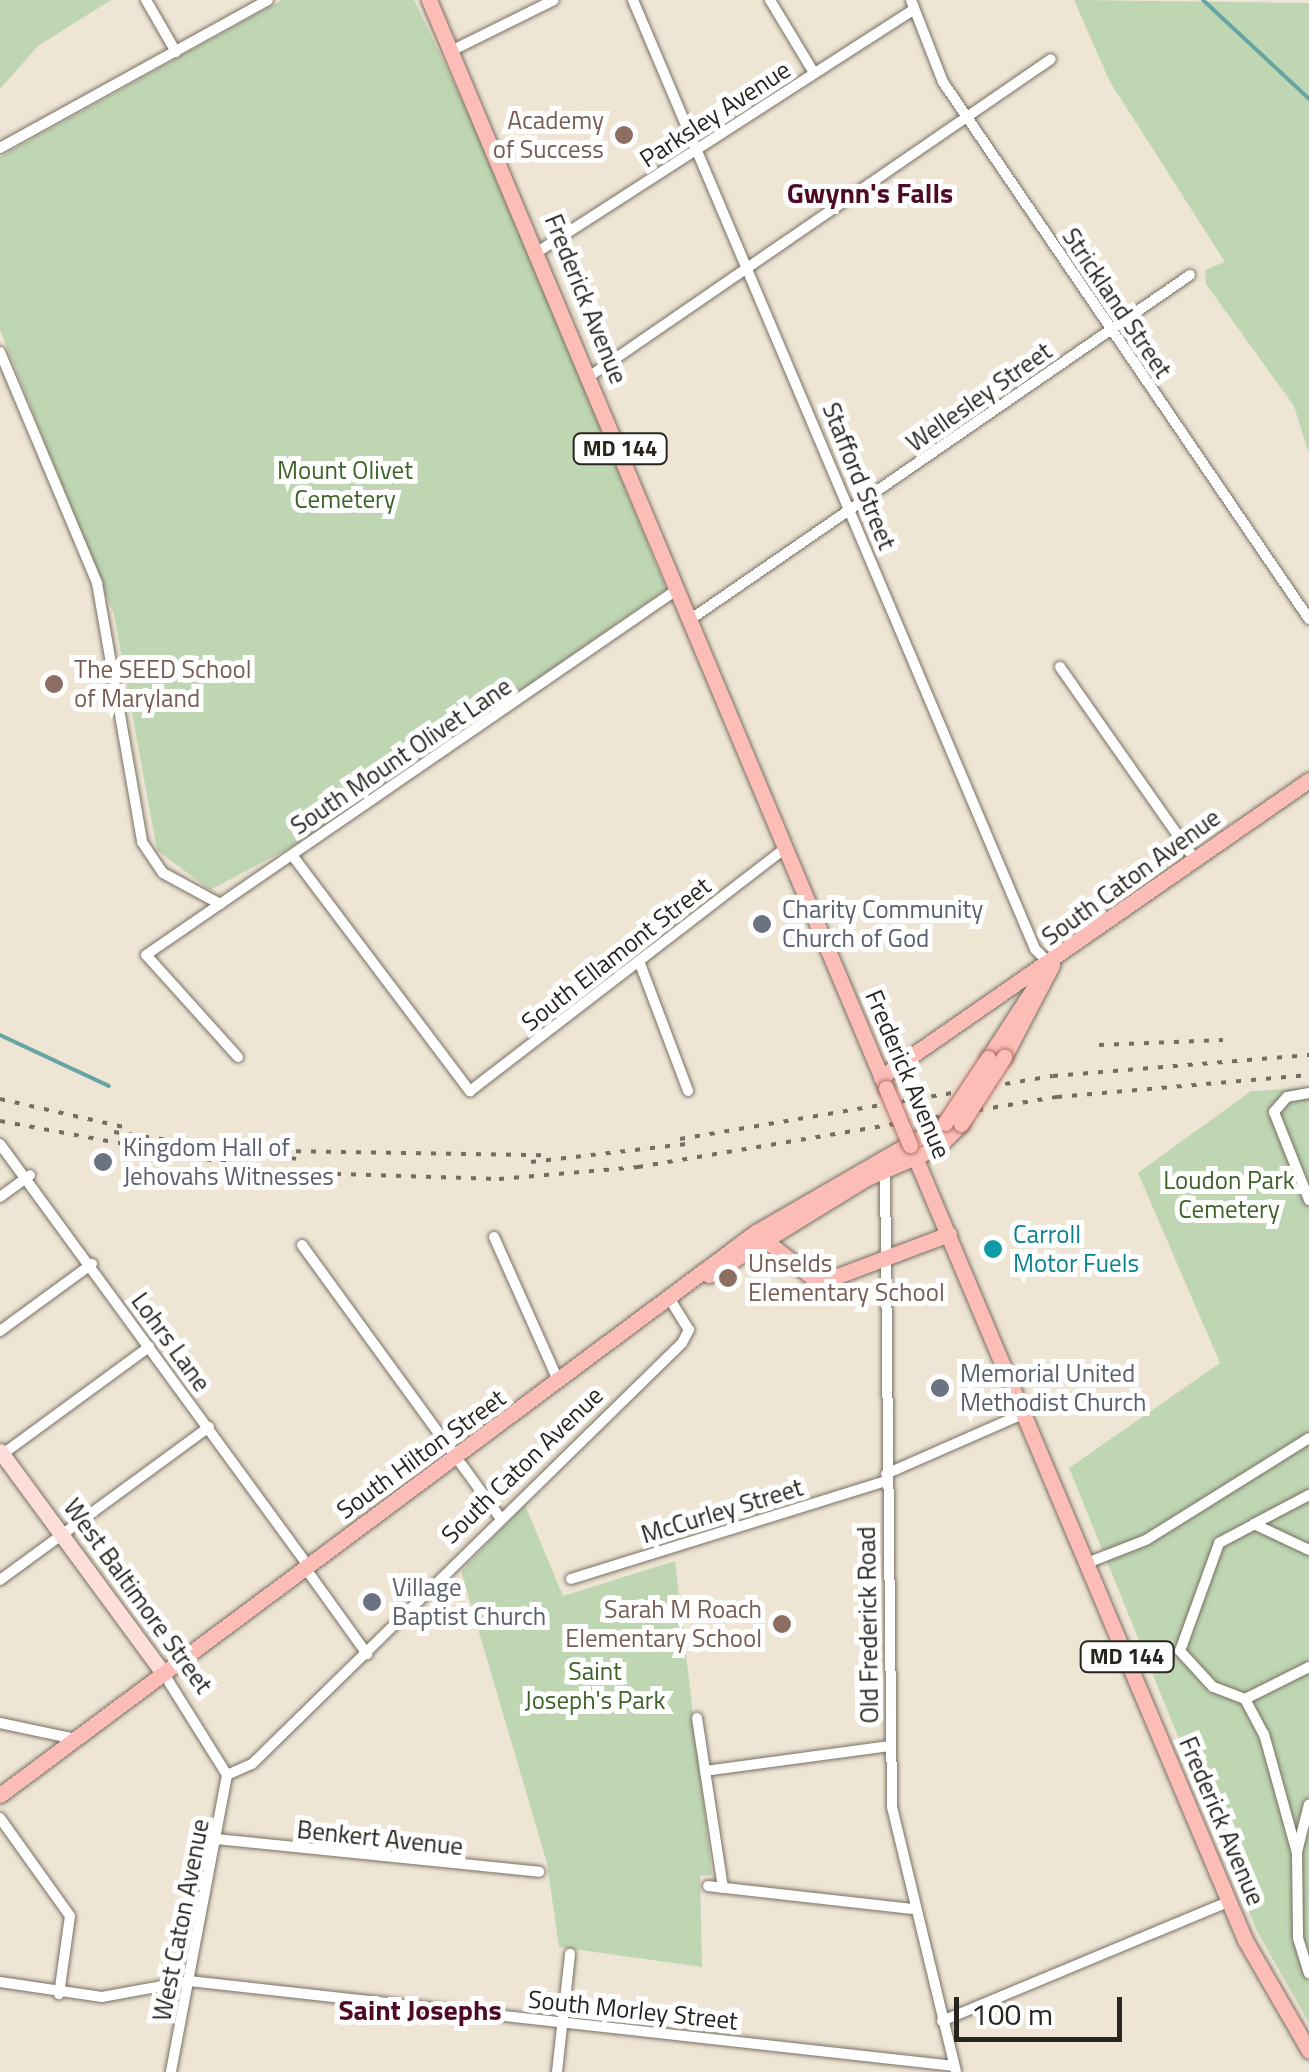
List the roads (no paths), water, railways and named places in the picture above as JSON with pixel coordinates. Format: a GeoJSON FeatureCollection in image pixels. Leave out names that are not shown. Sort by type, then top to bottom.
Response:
{"type":"FeatureCollection","features":[{"type":"Feature","properties":{"kind":"main road","name":"Frederick Avenue"},"geometry":{"type":"LineString","coordinates":[[428,0],[455,49],[785,848],[1228,1902],[1309,2051]]}},
{"type":"Feature","properties":{"kind":"main road","name":"South Caton Avenue"},"geometry":{"type":"LineString","coordinates":[[883,1082],[1309,780]]}},
{"type":"Feature","properties":{"kind":"main road","name":"South Hilton Street"},"geometry":{"type":"LineString","coordinates":[[761,1237],[885,1170],[953,1124],[1052,965]]}},
{"type":"Feature","properties":{"kind":"main road","name":"South Hilton Street"},"geometry":{"type":"LineString","coordinates":[[0,1794],[839,1177],[913,1152]]}},
{"type":"Feature","properties":{"kind":"main road"},"geometry":{"type":"LineString","coordinates":[[761,1237],[819,1283],[886,1262],[949,1234]]}},
{"type":"Feature","properties":{"kind":"main road","name":"West Baltimore Street"},"geometry":{"type":"LineString","coordinates":[[1,1454],[164,1674]]}},
{"type":"Feature","properties":{"kind":"street"},"geometry":{"type":"LineString","coordinates":[[146,0],[176,52]]}},
{"type":"Feature","properties":{"kind":"street"},"geometry":{"type":"LineString","coordinates":[[0,148],[268,0]]}},
{"type":"Feature","properties":{"kind":"street"},"geometry":{"type":"LineString","coordinates":[[455,49],[554,0]]}},
{"type":"Feature","properties":{"kind":"street","name":"Stafford Street"},"geometry":{"type":"LineString","coordinates":[[632,0],[1034,950],[1052,965]]}},
{"type":"Feature","properties":{"kind":"street"},"geometry":{"type":"LineString","coordinates":[[770,0],[814,73]]}},
{"type":"Feature","properties":{"kind":"street","name":"Parksley Avenue"},"geometry":{"type":"LineString","coordinates":[[539,251],[912,5]]}},
{"type":"Feature","properties":{"kind":"street","name":"Strickland Street"},"geometry":{"type":"LineString","coordinates":[[912,5],[966,117],[1309,619]]}},
{"type":"Feature","properties":{"kind":"street"},"geometry":{"type":"LineString","coordinates":[[590,376],[1051,59]]}},
{"type":"Feature","properties":{"kind":"street","name":"Wellesley Street"},"geometry":{"type":"LineString","coordinates":[[690,619],[1190,275]]}},
{"type":"Feature","properties":{"kind":"street"},"geometry":{"type":"LineString","coordinates":[[0,352],[97,583],[142,842],[163,873],[220,904]]}},
{"type":"Feature","properties":{"kind":"street","name":"South Mount Olivet Lane"},"geometry":{"type":"LineString","coordinates":[[238,1057],[146,955],[678,590]]}},
{"type":"Feature","properties":{"kind":"street"},"geometry":{"type":"LineString","coordinates":[[1060,666],[1195,860]]}},
{"type":"Feature","properties":{"kind":"street","name":"South Ellamont Street"},"geometry":{"type":"LineString","coordinates":[[292,854],[470,1090],[785,848]]}},
{"type":"Feature","properties":{"kind":"street"},"geometry":{"type":"LineString","coordinates":[[639,961],[688,1092]]}},
{"type":"Feature","properties":{"kind":"street"},"geometry":{"type":"LineString","coordinates":[[1309,1093],[1287,1097],[1274,1112],[1309,1200]]}},
{"type":"Feature","properties":{"kind":"street","name":"Lohrs Lane"},"geometry":{"type":"LineString","coordinates":[[0,1144],[30,1175],[367,1654]]}},
{"type":"Feature","properties":{"kind":"street","name":"Old Frederick Road"},"geometry":{"type":"LineString","coordinates":[[885,1170],[885,1478],[894,1826],[955,2069]]}},
{"type":"Feature","properties":{"kind":"street"},"geometry":{"type":"LineString","coordinates":[[0,1197],[30,1175]]}},
{"type":"Feature","properties":{"kind":"street"},"geometry":{"type":"LineString","coordinates":[[494,1237],[560,1383]]}},
{"type":"Feature","properties":{"kind":"street"},"geometry":{"type":"LineString","coordinates":[[302,1245],[501,1519]]}},
{"type":"Feature","properties":{"kind":"street"},"geometry":{"type":"LineString","coordinates":[[0,1331],[92,1264]]}},
{"type":"Feature","properties":{"kind":"street","name":"South Caton Avenue"},"geometry":{"type":"LineString","coordinates":[[228,1775],[252,1764],[688,1336],[670,1301]]}},
{"type":"Feature","properties":{"kind":"street"},"geometry":{"type":"LineString","coordinates":[[1,1454],[149,1347]]}},
{"type":"Feature","properties":{"kind":"street","name":"McCurley Street"},"geometry":{"type":"LineString","coordinates":[[571,1579],[885,1478],[1025,1412]]}},
{"type":"Feature","properties":{"kind":"street"},"geometry":{"type":"LineString","coordinates":[[0,1580],[209,1427]]}},
{"type":"Feature","properties":{"kind":"street"},"geometry":{"type":"LineString","coordinates":[[1087,1563],[1146,1540],[1309,1438]]}},
{"type":"Feature","properties":{"kind":"street"},"geometry":{"type":"LineString","coordinates":[[1297,1853],[1264,1734],[1245,1699],[1213,1687],[1180,1651],[1219,1543],[1309,1495]]}},
{"type":"Feature","properties":{"kind":"street"},"geometry":{"type":"LineString","coordinates":[[1254,1524],[1309,1550]]}},
{"type":"Feature","properties":{"kind":"street"},"geometry":{"type":"LineString","coordinates":[[1245,1699],[1309,1667]]}},
{"type":"Feature","properties":{"kind":"street","name":"West Baltimore Street"},"geometry":{"type":"LineString","coordinates":[[164,1674],[228,1775]]}},
{"type":"Feature","properties":{"kind":"street"},"geometry":{"type":"LineString","coordinates":[[697,1718],[723,1888]]}},
{"type":"Feature","properties":{"kind":"street"},"geometry":{"type":"LineString","coordinates":[[0,1723],[76,1739]]}},
{"type":"Feature","properties":{"kind":"street"},"geometry":{"type":"LineString","coordinates":[[706,1771],[890,1746]]}},
{"type":"Feature","properties":{"kind":"street","name":"West Caton Avenue"},"geometry":{"type":"LineString","coordinates":[[170,2072],[228,1775]]}},
{"type":"Feature","properties":{"kind":"street"},"geometry":{"type":"LineString","coordinates":[[1309,1804],[1297,1853],[1298,1938],[1309,1973]]}},
{"type":"Feature","properties":{"kind":"street"},"geometry":{"type":"LineString","coordinates":[[0,1818],[70,1916],[59,1994]]}},
{"type":"Feature","properties":{"kind":"street","name":"Benkert Avenue"},"geometry":{"type":"LineString","coordinates":[[216,1840],[540,1872]]}},
{"type":"Feature","properties":{"kind":"street"},"geometry":{"type":"LineString","coordinates":[[708,1886],[912,1909]]}},
{"type":"Feature","properties":{"kind":"street"},"geometry":{"type":"LineString","coordinates":[[942,2021],[1228,1902]]}},
{"type":"Feature","properties":{"kind":"street"},"geometry":{"type":"LineString","coordinates":[[1298,1938],[1309,1927]]}},
{"type":"Feature","properties":{"kind":"street"},"geometry":{"type":"LineString","coordinates":[[557,2072],[570,1954]]}},
{"type":"Feature","properties":{"kind":"street","name":"South Morley Street"},"geometry":{"type":"LineString","coordinates":[[0,1982],[59,1994],[118,1996],[189,1981],[955,2069]]}},
{"type":"Feature","properties":{"kind":"waterway"},"geometry":{"type":"LineString","coordinates":[[1203,0],[1309,99]]}},
{"type":"Feature","properties":{"kind":"waterway"},"geometry":{"type":"LineString","coordinates":[[0,1035],[109,1086]]}},
{"type":"Feature","properties":{"kind":"railway"},"geometry":{"type":"LineString","coordinates":[[1099,1045],[1223,1040]]}},
{"type":"Feature","properties":{"kind":"railway"},"geometry":{"type":"LineString","coordinates":[[680,1139],[1053,1076],[1309,1055]]}},
{"type":"Feature","properties":{"kind":"railway"},"geometry":{"type":"LineString","coordinates":[[0,1121],[276,1172],[499,1179],[638,1167],[1057,1097],[1309,1075]]}},
{"type":"Feature","properties":{"kind":"railway"},"geometry":{"type":"LineString","coordinates":[[0,1099],[128,1128]]}},
{"type":"Feature","properties":{"kind":"railway"},"geometry":{"type":"LineString","coordinates":[[114,1132],[296,1159]]}},
{"type":"Feature","properties":{"kind":"railway"},"geometry":{"type":"LineString","coordinates":[[531,1162],[695,1143]]}},
{"type":"Feature","properties":{"kind":"railway"},"geometry":{"type":"LineString","coordinates":[[281,1151],[546,1155]]}},
{"type":"Feature","properties":{"kind":"place","name":"Academy of Success"},"geometry":{"type":"Point","coordinates":[624,135]}},
{"type":"Feature","properties":{"kind":"place","name":"The SEED School of Maryland"},"geometry":{"type":"Point","coordinates":[54,684]}},
{"type":"Feature","properties":{"kind":"place","name":"Charity Community Church of God"},"geometry":{"type":"Point","coordinates":[762,924]}},
{"type":"Feature","properties":{"kind":"place","name":"Kingdom Hall of Jehovahs Witnesses"},"geometry":{"type":"Point","coordinates":[103,1162]}},
{"type":"Feature","properties":{"kind":"place","name":"Carroll Motor Fuels"},"geometry":{"type":"Point","coordinates":[993,1249]}},
{"type":"Feature","properties":{"kind":"place","name":"Unselds Elementary School"},"geometry":{"type":"Point","coordinates":[728,1278]}},
{"type":"Feature","properties":{"kind":"place","name":"Memorial United Methodist Church"},"geometry":{"type":"Point","coordinates":[940,1388]}},
{"type":"Feature","properties":{"kind":"place","name":"Village Baptist Church"},"geometry":{"type":"Point","coordinates":[372,1602]}},
{"type":"Feature","properties":{"kind":"place","name":"Sarah M Roach Elementary School"},"geometry":{"type":"Point","coordinates":[782,1624]}},
{"type":"Feature","properties":{"kind":"district","name":"Gwynn's Falls"},"geometry":{"type":"Point","coordinates":[870,193]}},
{"type":"Feature","properties":{"kind":"district","name":"Saint Josephs"},"geometry":{"type":"Point","coordinates":[420,2010]}},
{"type":"Feature","properties":{"kind":"park label","name":"Mount Olivet Cemetery"},"geometry":{"type":"Point","coordinates":[345,486]}},
{"type":"Feature","properties":{"kind":"park label","name":"Loudon Park Cemetery"},"geometry":{"type":"Point","coordinates":[1229,1196]}},
{"type":"Feature","properties":{"kind":"park label","name":"Saint Joseph's Park"},"geometry":{"type":"Point","coordinates":[595,1686]}}]}
